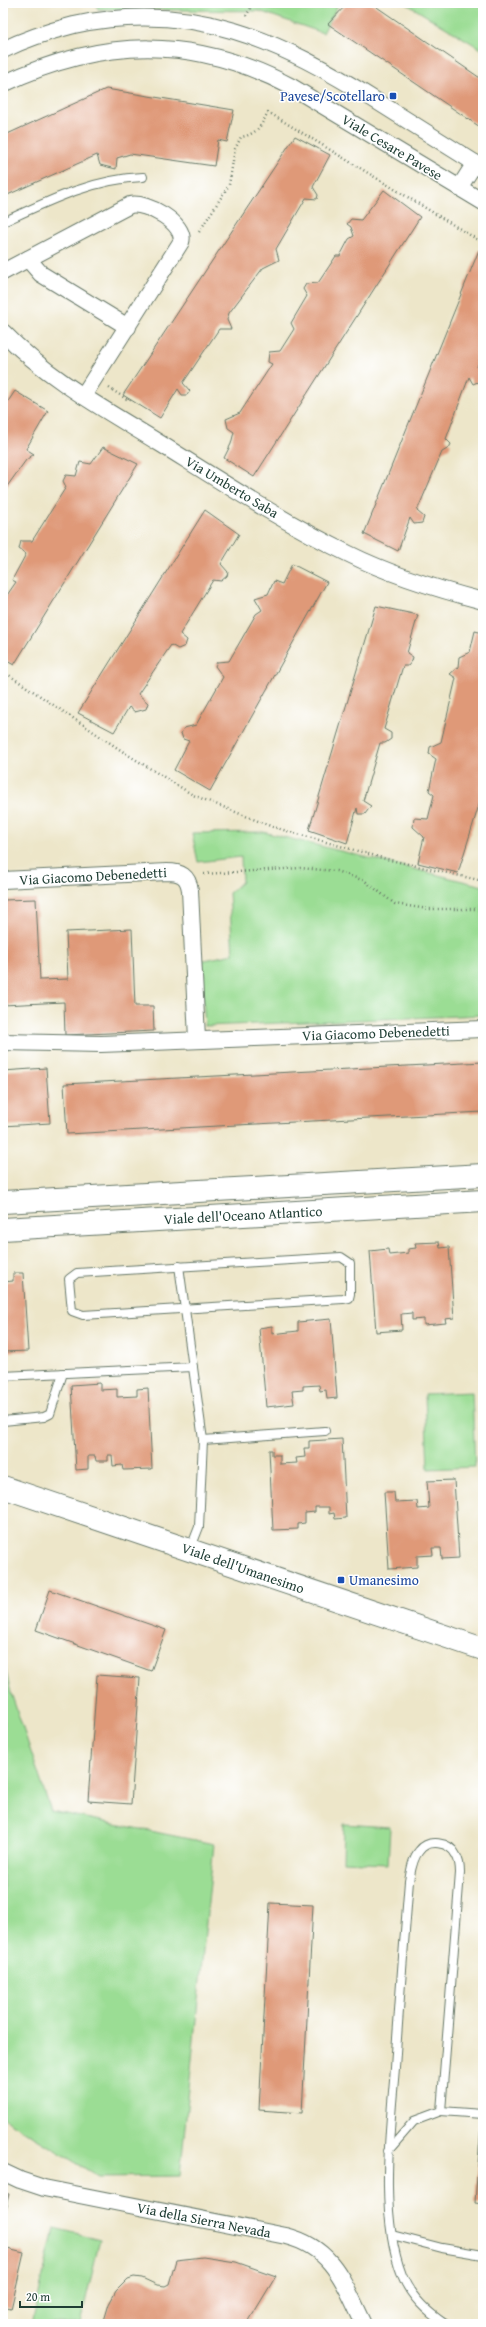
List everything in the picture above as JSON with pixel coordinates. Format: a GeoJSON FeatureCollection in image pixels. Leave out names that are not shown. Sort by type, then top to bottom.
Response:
{"type":"FeatureCollection","features":[{"type":"Feature","properties":{"kind":"main road","name":"Viale dell'Oceano Atlantico"},"geometry":{"type":"LineString","coordinates":[[3,1202],[483,1175]]}},
{"type":"Feature","properties":{"kind":"main road","name":"Viale dell'Oceano Atlantico"},"geometry":{"type":"LineString","coordinates":[[3,1229],[483,1202]]}},
{"type":"Feature","properties":{"kind":"main road","name":"Viale dell'Umanesimo"},"geometry":{"type":"LineString","coordinates":[[3,1487],[483,1649]]}},
{"type":"Feature","properties":{"kind":"street","name":"Viale Cesare Pavese"},"geometry":{"type":"LineString","coordinates":[[3,50],[44,34],[99,20],[153,16],[208,22],[255,36],[304,57],[479,166]]}},
{"type":"Feature","properties":{"kind":"street","name":"Viale Cesare Pavese"},"geometry":{"type":"LineString","coordinates":[[3,84],[56,62],[101,52],[157,49],[190,51],[216,56],[248,66],[292,87],[483,202]]}},
{"type":"Feature","properties":{"kind":"street"},"geometry":{"type":"LineString","coordinates":[[459,188],[479,166]]}},
{"type":"Feature","properties":{"kind":"street"},"geometry":{"type":"LineString","coordinates":[[3,272],[125,206],[140,204],[154,210],[180,228],[182,239],[128,327],[83,396]]}},
{"type":"Feature","properties":{"kind":"street"},"geometry":{"type":"LineString","coordinates":[[28,259],[41,274],[128,327]]}},
{"type":"Feature","properties":{"kind":"street","name":"Via Umberto Saba"},"geometry":{"type":"LineString","coordinates":[[3,332],[36,363],[83,396],[249,498],[335,547],[399,576],[483,601]]}},
{"type":"Feature","properties":{"kind":"street","name":"Via Giacomo Debenedetti"},"geometry":{"type":"LineString","coordinates":[[3,880],[167,872],[184,875],[188,879],[190,890],[197,1039]]}},
{"type":"Feature","properties":{"kind":"street","name":"Via Giacomo Debenedetti"},"geometry":{"type":"LineString","coordinates":[[3,1042],[67,1044],[483,1029]]}},
{"type":"Feature","properties":{"kind":"street","name":"Via della Sierra Nevada"},"geometry":{"type":"LineString","coordinates":[[3,2172],[20,2180],[48,2189],[286,2236],[307,2243],[322,2253],[335,2267],[364,2324]]}},
{"type":"Feature","properties":{"kind":"lane"},"geometry":{"type":"LineString","coordinates":[[3,222],[89,186],[112,180],[143,177]]}},
{"type":"Feature","properties":{"kind":"lane"},"geometry":{"type":"LineString","coordinates":[[341,1257],[350,1263],[349,1298],[83,1315],[72,1311],[68,1279],[77,1273],[179,1266],[341,1257]]}},
{"type":"Feature","properties":{"kind":"lane"},"geometry":{"type":"LineString","coordinates":[[179,1266],[203,1440],[199,1527],[190,1550]]}},
{"type":"Feature","properties":{"kind":"lane"},"geometry":{"type":"LineString","coordinates":[[3,1376],[193,1367]]}},
{"type":"Feature","properties":{"kind":"lane"},"geometry":{"type":"LineString","coordinates":[[3,1421],[44,1417],[50,1414],[63,1373]]}},
{"type":"Feature","properties":{"kind":"lane"},"geometry":{"type":"LineString","coordinates":[[203,1440],[325,1431]]}},
{"type":"Feature","properties":{"kind":"lane"},"geometry":{"type":"LineString","coordinates":[[441,2111],[460,1873],[456,1854],[445,1845],[438,1843],[425,1846],[419,1850],[413,1862],[409,1881],[388,2150],[392,2235],[397,2261],[407,2286],[422,2306],[445,2324]]}},
{"type":"Feature","properties":{"kind":"lane"},"geometry":{"type":"LineString","coordinates":[[388,2150],[414,2121],[441,2111],[482,2114]]}},
{"type":"Feature","properties":{"kind":"lane"},"geometry":{"type":"LineString","coordinates":[[392,2235],[483,2255]]}},
{"type":"Feature","properties":{"kind":"path"},"geometry":{"type":"LineString","coordinates":[[268,112],[483,243]]}},
{"type":"Feature","properties":{"kind":"path"},"geometry":{"type":"LineString","coordinates":[[103,383],[133,403]]}},
{"type":"Feature","properties":{"kind":"path"},"geometry":{"type":"LineString","coordinates":[[3,671],[125,754],[193,795],[272,827],[386,859],[483,881]]}},
{"type":"Feature","properties":{"kind":"path"},"geometry":{"type":"LineString","coordinates":[[184,875],[300,868],[336,871],[365,881],[395,904],[428,909],[483,909]]}},
{"type":"Feature","properties":{"kind":"green space"},"geometry":{"type":"Polygon","coordinates":[[[95,3],[339,3],[323,33],[259,11],[98,9],[95,3]]]}},
{"type":"Feature","properties":{"kind":"green space"},"geometry":{"type":"Polygon","coordinates":[[[405,3],[483,3],[483,50],[405,3]]]}},
{"type":"Feature","properties":{"kind":"green space"},"geometry":{"type":"Polygon","coordinates":[[[263,832],[483,886],[483,1015],[205,1026],[200,961],[233,954],[229,893],[242,882],[241,857],[198,862],[192,833],[263,832]]]}},
{"type":"Feature","properties":{"kind":"green space"},"geometry":{"type":"Polygon","coordinates":[[[472,1392],[475,1467],[428,1469],[425,1394],[472,1392]]]}},
{"type":"Feature","properties":{"kind":"green space"},"geometry":{"type":"Polygon","coordinates":[[[3,1658],[11,1693],[51,1811],[214,1844],[180,2176],[99,2177],[3,2118],[3,1658]]]}},
{"type":"Feature","properties":{"kind":"green space"},"geometry":{"type":"Polygon","coordinates":[[[344,1824],[390,1827],[388,1864],[343,1862],[344,1824]]]}},
{"type":"Feature","properties":{"kind":"green space"},"geometry":{"type":"Polygon","coordinates":[[[54,2228],[100,2239],[80,2324],[32,2324],[54,2228]]]}},
{"type":"Feature","properties":{"kind":"building"},"geometry":{"type":"Polygon","coordinates":[[[348,3],[371,3],[483,80],[483,129],[328,24],[348,3]]]}},
{"type":"Feature","properties":{"kind":"building"},"geometry":{"type":"Polygon","coordinates":[[[106,89],[234,110],[227,142],[218,140],[214,166],[130,154],[117,158],[116,169],[100,165],[97,155],[3,197],[3,136],[106,89]]]}},
{"type":"Feature","properties":{"kind":"building"},"geometry":{"type":"Polygon","coordinates":[[[295,136],[330,155],[313,187],[318,195],[317,199],[306,198],[276,249],[279,260],[263,268],[229,313],[227,320],[231,329],[219,329],[183,383],[190,391],[187,395],[182,395],[178,389],[160,418],[123,395],[295,136]]]}},
{"type":"Feature","properties":{"kind":"building"},"geometry":{"type":"Polygon","coordinates":[[[384,190],[420,217],[254,477],[224,458],[231,444],[234,432],[228,428],[226,419],[240,413],[272,364],[268,362],[269,352],[280,351],[294,329],[291,323],[307,296],[303,289],[306,284],[318,283],[336,256],[340,256],[349,239],[354,236],[351,227],[347,224],[351,219],[361,220],[384,190]]]}},
{"type":"Feature","properties":{"kind":"building"},"geometry":{"type":"Polygon","coordinates":[[[479,250],[483,251],[483,351],[477,367],[481,372],[480,381],[473,384],[469,377],[446,439],[451,444],[449,448],[442,452],[417,511],[424,517],[422,523],[414,524],[410,518],[398,551],[364,534],[479,250]]]}},
{"type":"Feature","properties":{"kind":"building"},"geometry":{"type":"Polygon","coordinates":[[[15,391],[48,411],[26,449],[34,454],[26,460],[3,492],[3,409],[15,391]]]}},
{"type":"Feature","properties":{"kind":"building"},"geometry":{"type":"Polygon","coordinates":[[[103,447],[138,464],[14,665],[3,659],[3,601],[16,582],[12,580],[26,554],[19,549],[21,541],[32,541],[66,487],[63,481],[66,475],[76,476],[80,462],[91,464],[103,447]]]}},
{"type":"Feature","properties":{"kind":"building"},"geometry":{"type":"Polygon","coordinates":[[[205,510],[239,534],[221,564],[228,572],[227,576],[221,581],[213,580],[180,634],[187,640],[185,646],[178,649],[171,645],[138,694],[148,703],[146,709],[135,712],[129,707],[114,732],[78,713],[205,510]]]}},
{"type":"Feature","properties":{"kind":"building"},"geometry":{"type":"Polygon","coordinates":[[[292,564],[327,582],[210,791],[174,770],[189,741],[183,739],[181,733],[184,728],[196,725],[223,677],[215,666],[217,662],[229,661],[256,614],[262,610],[255,598],[268,594],[274,581],[282,584],[292,564]]]}},
{"type":"Feature","properties":{"kind":"building"},"geometry":{"type":"Polygon","coordinates":[[[376,606],[418,615],[407,653],[413,657],[408,666],[403,666],[384,729],[391,733],[391,739],[385,743],[380,743],[363,801],[371,806],[365,814],[358,814],[357,808],[347,843],[309,830],[376,606]]]}},
{"type":"Feature","properties":{"kind":"building"},"geometry":{"type":"Polygon","coordinates":[[[475,631],[483,633],[483,792],[458,873],[418,863],[424,837],[413,827],[414,818],[428,819],[434,795],[429,791],[436,759],[429,754],[430,747],[441,742],[456,678],[450,674],[458,667],[459,657],[470,652],[475,631]]]}},
{"type":"Feature","properties":{"kind":"building"},"geometry":{"type":"Polygon","coordinates":[[[36,899],[40,980],[68,979],[66,932],[132,929],[135,1006],[153,1006],[154,1031],[65,1035],[64,1002],[3,1005],[3,900],[36,899]]]}},
{"type":"Feature","properties":{"kind":"building"},"geometry":{"type":"Polygon","coordinates":[[[483,1062],[483,1112],[67,1134],[64,1084],[483,1062]]]}},
{"type":"Feature","properties":{"kind":"building"},"geometry":{"type":"Polygon","coordinates":[[[46,1068],[50,1123],[3,1126],[3,1071],[46,1068]]]}},
{"type":"Feature","properties":{"kind":"building"},"geometry":{"type":"Polygon","coordinates":[[[439,1242],[440,1248],[449,1247],[454,1318],[445,1319],[446,1323],[424,1325],[424,1319],[412,1320],[412,1313],[401,1314],[402,1330],[376,1332],[370,1251],[388,1249],[389,1255],[408,1253],[408,1249],[416,1248],[415,1243],[439,1242]]]}},
{"type":"Feature","properties":{"kind":"building"},"geometry":{"type":"Polygon","coordinates":[[[13,1273],[23,1273],[28,1351],[3,1352],[3,1282],[13,1281],[13,1273]]]}},
{"type":"Feature","properties":{"kind":"building"},"geometry":{"type":"Polygon","coordinates":[[[331,1319],[337,1398],[327,1399],[326,1390],[320,1391],[319,1385],[303,1386],[303,1390],[292,1391],[294,1404],[266,1407],[259,1328],[272,1326],[272,1334],[298,1331],[298,1322],[331,1319]]]}},
{"type":"Feature","properties":{"kind":"building"},"geometry":{"type":"Polygon","coordinates":[[[100,1383],[100,1390],[117,1389],[117,1397],[137,1396],[137,1389],[148,1388],[152,1469],[123,1470],[122,1465],[113,1466],[112,1455],[108,1455],[108,1461],[96,1461],[95,1456],[88,1456],[88,1469],[76,1470],[71,1385],[100,1383]]]}},
{"type":"Feature","properties":{"kind":"building"},"geometry":{"type":"Polygon","coordinates":[[[342,1439],[346,1518],[335,1519],[334,1513],[329,1514],[329,1507],[315,1507],[315,1512],[305,1513],[305,1523],[298,1524],[298,1529],[273,1530],[269,1450],[272,1450],[272,1455],[280,1455],[280,1464],[297,1463],[296,1458],[305,1457],[304,1448],[309,1448],[309,1441],[342,1439]]]}},
{"type":"Feature","properties":{"kind":"building"},"geometry":{"type":"Polygon","coordinates":[[[454,1480],[459,1558],[442,1559],[441,1548],[432,1548],[433,1555],[417,1556],[417,1567],[389,1569],[384,1492],[394,1492],[395,1502],[417,1501],[418,1509],[429,1508],[427,1481],[454,1480]]]}},
{"type":"Feature","properties":{"kind":"building"},"geometry":{"type":"Polygon","coordinates":[[[50,1590],[166,1630],[151,1671],[36,1630],[50,1590]]]}},
{"type":"Feature","properties":{"kind":"building"},"geometry":{"type":"Polygon","coordinates":[[[97,1675],[140,1678],[131,1804],[88,1801],[97,1675]]]}},
{"type":"Feature","properties":{"kind":"building"},"geometry":{"type":"Polygon","coordinates":[[[270,1903],[313,1905],[302,2113],[259,2110],[270,1903]]]}},
{"type":"Feature","properties":{"kind":"building"},"geometry":{"type":"Polygon","coordinates":[[[483,2110],[483,2204],[475,2203],[483,2110]]]}},
{"type":"Feature","properties":{"kind":"building"},"geometry":{"type":"Polygon","coordinates":[[[3,2193],[9,2194],[4,2215],[3,2215],[3,2193]]]}},
{"type":"Feature","properties":{"kind":"building"},"geometry":{"type":"Polygon","coordinates":[[[3,2248],[24,2253],[11,2309],[3,2307],[3,2248]]]}},
{"type":"Feature","properties":{"kind":"building"},"geometry":{"type":"Polygon","coordinates":[[[203,2257],[236,2262],[276,2276],[247,2324],[103,2324],[109,2304],[116,2291],[128,2279],[134,2277],[142,2278],[157,2285],[165,2286],[169,2284],[176,2260],[203,2257]]]}},
{"type":"Feature","properties":{"kind":"place","name":"Pavese/Scotellaro"},"geometry":{"type":"Point","coordinates":[393,96]}},
{"type":"Feature","properties":{"kind":"place","name":"Umanesimo"},"geometry":{"type":"Point","coordinates":[341,1580]}}]}
